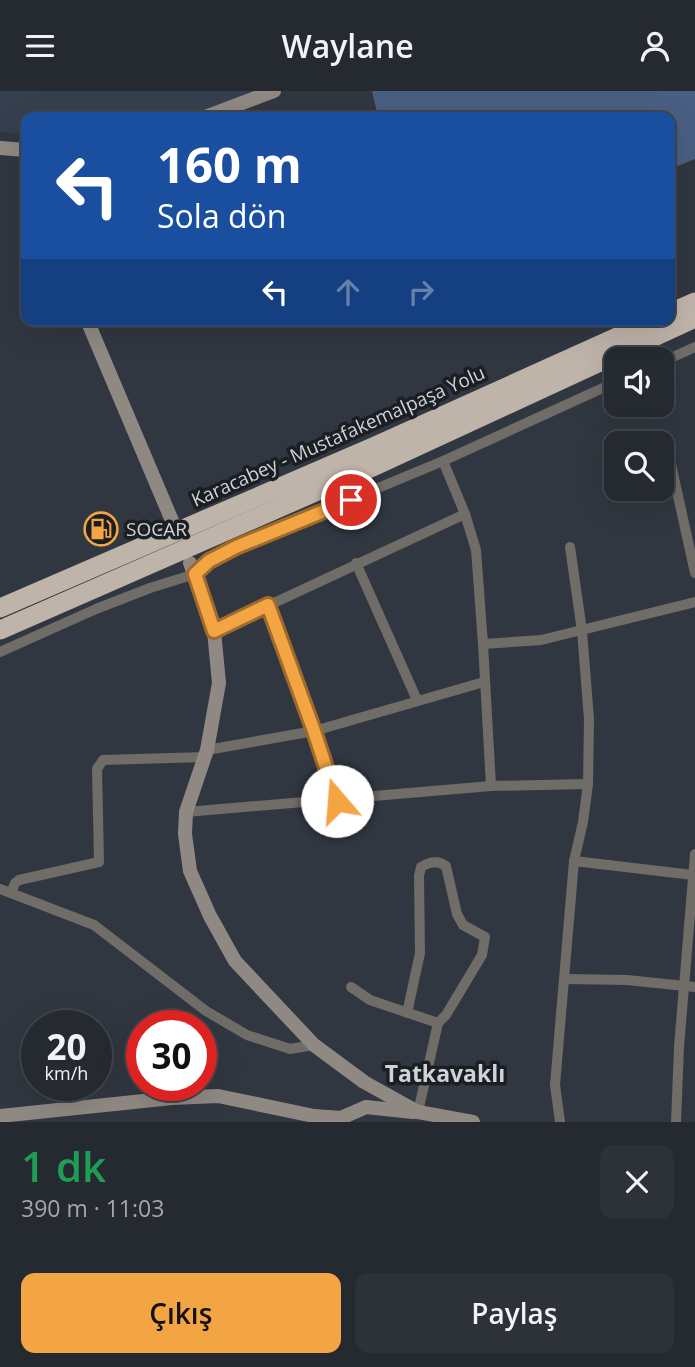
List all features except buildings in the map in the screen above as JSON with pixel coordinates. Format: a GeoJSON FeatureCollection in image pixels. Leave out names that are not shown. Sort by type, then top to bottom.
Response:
{"type":"FeatureCollection","features":[{"type":"Feature","properties":{"kind":"highway"},"geometry":{"type":"LineString","coordinates":[[675,311],[695,302]]}},
{"type":"Feature","properties":{"kind":"highway","name":"Karacabey - Mustafakemalpaşa Yolu"},"geometry":{"type":"LineString","coordinates":[[0,630],[377,465],[695,318]]}},
{"type":"Feature","properties":{"kind":"highway","name":"Karacabey - Mustafakemalpaşa Yolu"},"geometry":{"type":"LineString","coordinates":[[0,608],[373,447],[642,326]]}},
{"type":"Feature","properties":{"kind":"street"},"geometry":{"type":"LineString","coordinates":[[218,112],[274,91]]}},
{"type":"Feature","properties":{"kind":"street"},"geometry":{"type":"LineString","coordinates":[[0,148],[21,150]]}},
{"type":"Feature","properties":{"kind":"street"},"geometry":{"type":"LineString","coordinates":[[90,326],[173,523]]}},
{"type":"Feature","properties":{"kind":"street"},"geometry":{"type":"LineString","coordinates":[[674,357],[695,347]]}},
{"type":"Feature","properties":{"kind":"street"},"geometry":{"type":"LineString","coordinates":[[0,652],[150,588],[236,547],[443,461],[604,387]]}},
{"type":"Feature","properties":{"kind":"street"},"geometry":{"type":"LineString","coordinates":[[443,461],[466,514],[476,550],[491,786]]}},
{"type":"Feature","properties":{"kind":"street"},"geometry":{"type":"LineString","coordinates":[[674,478],[695,573]]}},
{"type":"Feature","properties":{"kind":"street"},"geometry":{"type":"LineString","coordinates":[[214,631],[466,514]]}},
{"type":"Feature","properties":{"kind":"street"},"geometry":{"type":"LineString","coordinates":[[559,1122],[555,1085],[575,861],[588,784],[589,719],[582,631],[570,547]]}},
{"type":"Feature","properties":{"kind":"street"},"geometry":{"type":"LineString","coordinates":[[356,563],[417,700]]}},
{"type":"Feature","properties":{"kind":"street"},"geometry":{"type":"LineString","coordinates":[[192,568],[214,631],[219,683],[206,753],[186,812],[185,834],[190,871],[210,916],[235,961],[314,1045],[364,1082],[418,1112]]}},
{"type":"Feature","properties":{"kind":"street"},"geometry":{"type":"LineString","coordinates":[[483,645],[541,640],[695,602]]}},
{"type":"Feature","properties":{"kind":"street"},"geometry":{"type":"LineString","coordinates":[[268,605],[337,801]]}},
{"type":"Feature","properties":{"kind":"street"},"geometry":{"type":"LineString","coordinates":[[6,891],[19,880],[99,862],[97,769],[100,762],[107,759],[206,753],[314,731],[484,682]]}},
{"type":"Feature","properties":{"kind":"street"},"geometry":{"type":"LineString","coordinates":[[186,812],[491,786],[588,784]]}},
{"type":"Feature","properties":{"kind":"street"},"geometry":{"type":"LineString","coordinates":[[676,1122],[689,986],[695,854]]}},
{"type":"Feature","properties":{"kind":"street"},"geometry":{"type":"LineString","coordinates":[[575,861],[693,875]]}},
{"type":"Feature","properties":{"kind":"street"},"geometry":{"type":"LineString","coordinates":[[407,1013],[420,953],[421,867],[428,863],[441,863],[446,866],[457,914],[463,925],[485,937],[482,955],[446,1015],[438,1023],[418,1112]]}},
{"type":"Feature","properties":{"kind":"street"},"geometry":{"type":"LineString","coordinates":[[6,891],[94,925],[206,1011],[247,1035],[290,1049],[314,1045]]}},
{"type":"Feature","properties":{"kind":"street"},"geometry":{"type":"LineString","coordinates":[[565,979],[627,980],[689,986]]}},
{"type":"Feature","properties":{"kind":"street"},"geometry":{"type":"LineString","coordinates":[[351,987],[370,1000],[438,1023]]}},
{"type":"Feature","properties":{"kind":"street"},"geometry":{"type":"LineString","coordinates":[[0,1116],[172,1098],[218,1096],[248,1101],[288,1117],[341,1118],[366,1107],[418,1112],[473,1122]]}},
{"type":"Feature","properties":{"kind":"shaded area"},"geometry":{"type":"Polygon","coordinates":[[[0,91],[262,91],[210,112],[21,112],[21,134],[0,131],[0,91]]]}},
{"type":"Feature","properties":{"kind":"shaded area"},"geometry":{"type":"Polygon","coordinates":[[[372,91],[695,91],[695,159],[675,167],[675,112],[377,112],[372,91]]]}},
{"type":"Feature","properties":{"kind":"place","name":"SOCAR"},"geometry":{"type":"Point","coordinates":[101,529]}},
{"type":"Feature","properties":{"kind":"district","name":"Tatkavaklı"},"geometry":{"type":"Point","coordinates":[445,1074]}},
{"type":"Feature","properties":{"kind":"route"},"geometry":{"type":"LineString","coordinates":[[337,801],[268,605],[214,631],[195,574],[209,561],[236,547],[351,500]]}}]}
